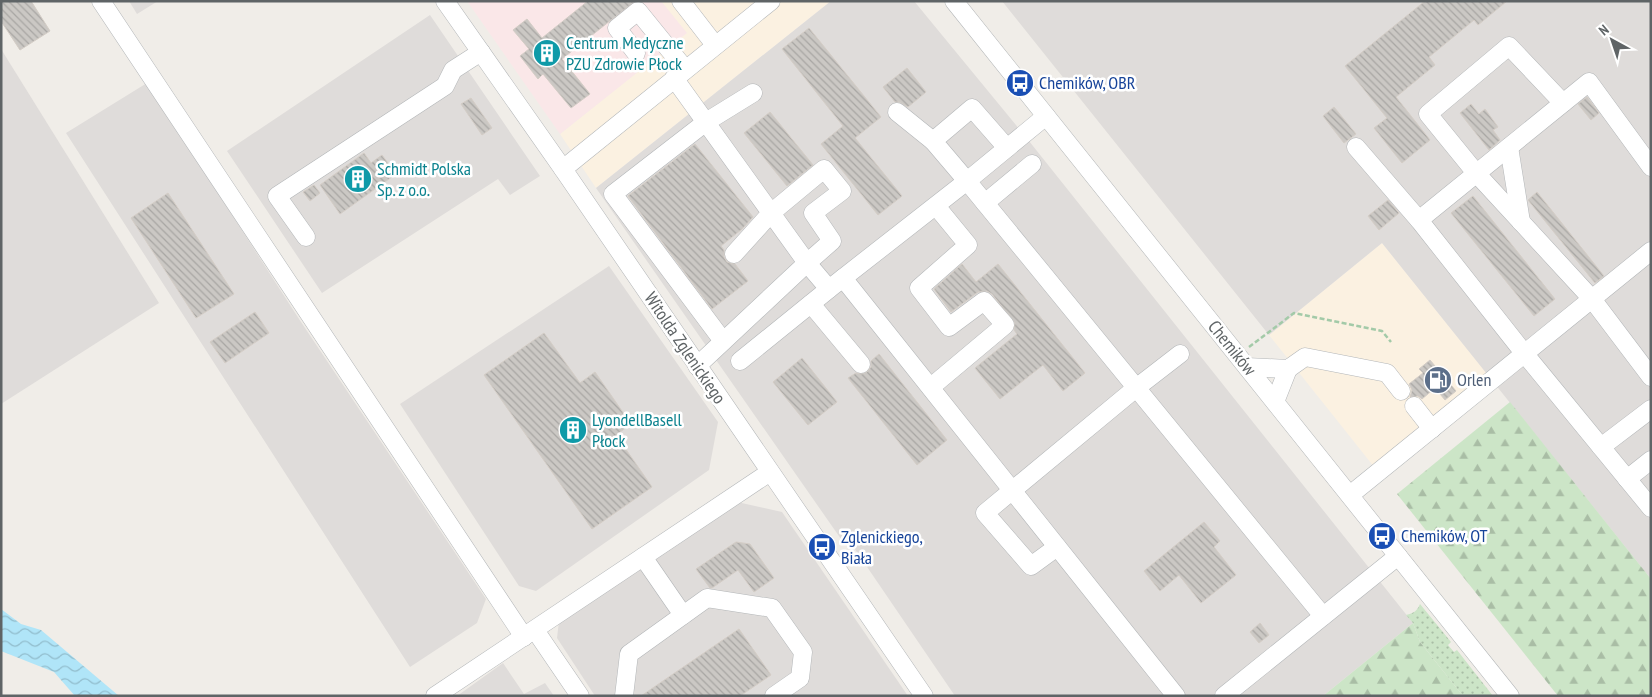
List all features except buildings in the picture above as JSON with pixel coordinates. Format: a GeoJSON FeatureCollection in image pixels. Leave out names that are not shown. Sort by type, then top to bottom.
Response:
{"type":"FeatureCollection","features":[{"type":"Feature","properties":{"kind":"street"},"geometry":{"type":"LineString","coordinates":[[101,1],[530,633],[580,696]]}},
{"type":"Feature","properties":{"kind":"street","name":"Witolda Zglenickiego"},"geometry":{"type":"LineString","coordinates":[[445,1],[563,169],[924,696]]}},
{"type":"Feature","properties":{"kind":"street"},"geometry":{"type":"LineString","coordinates":[[681,1],[716,45]]}},
{"type":"Feature","properties":{"kind":"street"},"geometry":{"type":"LineString","coordinates":[[563,169],[770,1]]}},
{"type":"Feature","properties":{"kind":"street","name":"Chemików"},"geometry":{"type":"LineString","coordinates":[[954,1],[1246,359],[1275,402],[1510,696]]}},
{"type":"Feature","properties":{"kind":"street"},"geometry":{"type":"LineString","coordinates":[[636,53],[617,28],[638,11],[680,74],[706,122],[807,263],[829,289]]}},
{"type":"Feature","properties":{"kind":"street"},"geometry":{"type":"LineString","coordinates":[[1563,103],[1510,46],[1428,114],[1476,173],[1592,299],[1651,377]]}},
{"type":"Feature","properties":{"kind":"street"},"geometry":{"type":"LineString","coordinates":[[306,237],[277,196],[446,86],[452,70],[481,52]]}},
{"type":"Feature","properties":{"kind":"street"},"geometry":{"type":"LineString","coordinates":[[1420,220],[1589,82],[1651,167]]}},
{"type":"Feature","properties":{"kind":"street"},"geometry":{"type":"LineString","coordinates":[[723,341],[613,194],[706,122],[753,93]]}},
{"type":"Feature","properties":{"kind":"street"},"geometry":{"type":"LineString","coordinates":[[933,141],[972,108],[1007,148]]}},
{"type":"Feature","properties":{"kind":"street"},"geometry":{"type":"LineString","coordinates":[[897,112],[933,141],[1323,616]]}},
{"type":"Feature","properties":{"kind":"street"},"geometry":{"type":"LineString","coordinates":[[740,361],[967,182],[1046,116]]}},
{"type":"Feature","properties":{"kind":"street"},"geometry":{"type":"LineString","coordinates":[[1356,146],[1420,220],[1524,353],[1651,508]]}},
{"type":"Feature","properties":{"kind":"street"},"geometry":{"type":"LineString","coordinates":[[1509,147],[1521,222]]}},
{"type":"Feature","properties":{"kind":"street"},"geometry":{"type":"LineString","coordinates":[[985,203],[1032,164]]}},
{"type":"Feature","properties":{"kind":"street"},"geometry":{"type":"LineString","coordinates":[[697,366],[832,242],[813,213],[842,191],[824,169],[771,214],[734,254]]}},
{"type":"Feature","properties":{"kind":"street"},"geometry":{"type":"LineString","coordinates":[[930,388],[1005,325],[984,301],[949,327],[919,288],[968,245],[936,206]]}},
{"type":"Feature","properties":{"kind":"street"},"geometry":{"type":"LineString","coordinates":[[1350,495],[1651,251]]}},
{"type":"Feature","properties":{"kind":"street"},"geometry":{"type":"LineString","coordinates":[[843,278],[1176,696]]}},
{"type":"Feature","properties":{"kind":"street"},"geometry":{"type":"LineString","coordinates":[[811,304],[861,364]]}},
{"type":"Feature","properties":{"kind":"street"},"geometry":{"type":"LineString","coordinates":[[1057,547],[1031,566],[985,513],[1180,354]]}},
{"type":"Feature","properties":{"kind":"street"},"geometry":{"type":"LineString","coordinates":[[1275,402],[1288,369],[1305,357],[1387,373],[1401,391]]}},
{"type":"Feature","properties":{"kind":"street"},"geometry":{"type":"LineString","coordinates":[[1246,359],[1288,369]]}},
{"type":"Feature","properties":{"kind":"street"},"geometry":{"type":"LineString","coordinates":[[1414,406],[1432,428]]}},
{"type":"Feature","properties":{"kind":"street"},"geometry":{"type":"LineString","coordinates":[[1601,447],[1651,409]]}},
{"type":"Feature","properties":{"kind":"street"},"geometry":{"type":"LineString","coordinates":[[1627,479],[1651,460]]}},
{"type":"Feature","properties":{"kind":"street"},"geometry":{"type":"LineString","coordinates":[[435,696],[770,472]]}},
{"type":"Feature","properties":{"kind":"street"},"geometry":{"type":"LineString","coordinates":[[1224,696],[1398,556]]}},
{"type":"Feature","properties":{"kind":"street"},"geometry":{"type":"LineString","coordinates":[[643,558],[683,615]]}},
{"type":"Feature","properties":{"kind":"street"},"geometry":{"type":"LineString","coordinates":[[624,696],[629,654],[707,598],[772,608],[803,652],[800,678],[774,696]]}},
{"type":"Feature","properties":{"kind":"path"},"geometry":{"type":"LineString","coordinates":[[1246,359],[1294,313],[1382,331],[1391,342]]}},
{"type":"Feature","properties":{"kind":"shaded area"},"geometry":{"type":"Polygon","coordinates":[[[129,1],[158,1],[137,14],[129,1]]]}},
{"type":"Feature","properties":{"kind":"shaded area"},"geometry":{"type":"Polygon","coordinates":[[[467,1],[661,1],[687,33],[560,134],[467,1]]]}},
{"type":"Feature","properties":{"kind":"shaded area"},"geometry":{"type":"Polygon","coordinates":[[[661,1],[831,1],[596,188],[560,134],[686,33],[661,1]]]}},
{"type":"Feature","properties":{"kind":"shaded area"},"geometry":{"type":"Polygon","coordinates":[[[831,1],[914,1],[1029,141],[1413,623],[1323,696],[955,696],[846,536],[841,539],[596,188],[831,1]]]}},
{"type":"Feature","properties":{"kind":"shaded area"},"geometry":{"type":"Polygon","coordinates":[[[1002,1],[1651,1],[1651,579],[1382,243],[1269,335],[1002,1]]]}},
{"type":"Feature","properties":{"kind":"shaded area"},"geometry":{"type":"Polygon","coordinates":[[[430,15],[540,176],[510,195],[498,179],[322,293],[227,151],[430,15]]]}},
{"type":"Feature","properties":{"kind":"shaded area"},"geometry":{"type":"Polygon","coordinates":[[[1,49],[159,303],[1,404],[1,49]]]}},
{"type":"Feature","properties":{"kind":"shaded area"},"geometry":{"type":"Polygon","coordinates":[[[147,83],[301,322],[486,599],[477,623],[410,667],[66,133],[147,83]]]}},
{"type":"Feature","properties":{"kind":"shaded area"},"geometry":{"type":"Polygon","coordinates":[[[1382,243],[1489,376],[1375,468],[1269,335],[1382,243]]]}},
{"type":"Feature","properties":{"kind":"shaded area"},"geometry":{"type":"Polygon","coordinates":[[[609,266],[718,422],[709,470],[536,591],[519,586],[400,404],[609,266]]]}},
{"type":"Feature","properties":{"kind":"shaded area"},"geometry":{"type":"Polygon","coordinates":[[[737,502],[782,512],[908,696],[595,696],[557,638],[559,621],[737,502]]]}},
{"type":"Feature","properties":{"kind":"shaded area"},"geometry":{"type":"Polygon","coordinates":[[[503,663],[524,694],[545,683],[554,696],[457,696],[503,663]]]}},
{"type":"Feature","properties":{"kind":"green space"},"geometry":{"type":"Polygon","coordinates":[[[1510,402],[1651,579],[1651,696],[1558,696],[1397,494],[1510,402]]]}},
{"type":"Feature","properties":{"kind":"green space"},"geometry":{"type":"Polygon","coordinates":[[[1420,604],[1451,642],[1448,645],[1454,652],[1457,650],[1493,696],[1463,696],[1420,642],[1413,623],[1406,615],[1415,611],[1420,604]]]}},
{"type":"Feature","properties":{"kind":"green space"},"geometry":{"type":"Polygon","coordinates":[[[1413,623],[1420,642],[1463,696],[1323,696],[1413,623]]]}},
{"type":"Feature","properties":{"kind":"water"},"geometry":{"type":"Polygon","coordinates":[[[1,609],[21,624],[41,630],[119,696],[75,696],[54,672],[1,651],[1,609]]]}},
{"type":"Feature","properties":{"kind":"place","name":"Centrum Medyczne PZU Zdrowie Płock"},"geometry":{"type":"Point","coordinates":[547,53]}},
{"type":"Feature","properties":{"kind":"place","name":"Chemików, OBR"},"geometry":{"type":"Point","coordinates":[1020,83]}},
{"type":"Feature","properties":{"kind":"place","name":"Schmidt Polska Sp. z o.o."},"geometry":{"type":"Point","coordinates":[358,179]}},
{"type":"Feature","properties":{"kind":"place","name":"Orlen"},"geometry":{"type":"Point","coordinates":[1438,380]}},
{"type":"Feature","properties":{"kind":"place","name":"LyondellBasell Płock"},"geometry":{"type":"Point","coordinates":[573,430]}},
{"type":"Feature","properties":{"kind":"place","name":"Chemików, OT"},"geometry":{"type":"Point","coordinates":[1382,536]}},
{"type":"Feature","properties":{"kind":"place","name":"Zglenickiego, Biała"},"geometry":{"type":"Point","coordinates":[822,547]}}]}
